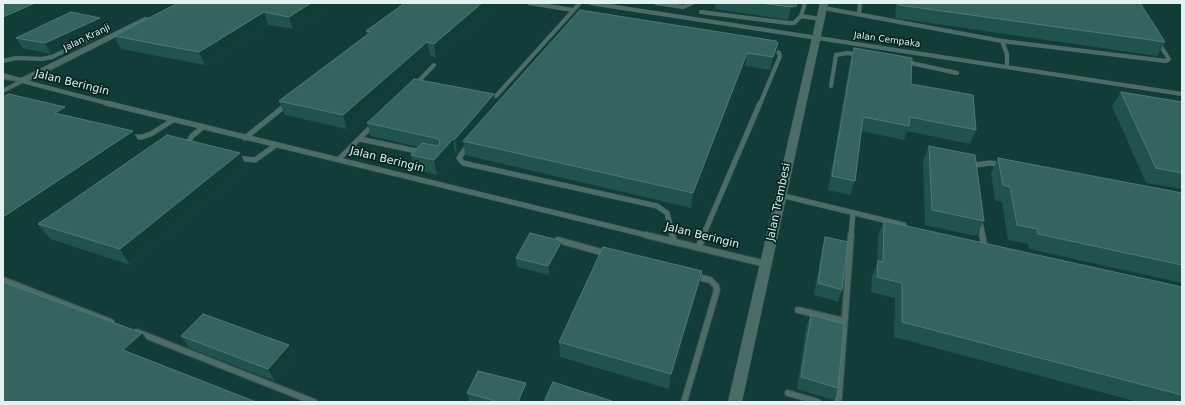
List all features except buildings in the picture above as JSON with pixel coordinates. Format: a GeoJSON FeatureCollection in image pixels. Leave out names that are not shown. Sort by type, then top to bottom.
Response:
{"type":"FeatureCollection","features":[{"type":"Feature","properties":{"kind":"street","name":"Jalan Trembesi"},"geometry":{"type":"LineString","coordinates":[[735,402],[780,195],[823,10]]}},
{"type":"Feature","properties":{"kind":"street","name":"Jalan Kranji"},"geometry":{"type":"LineString","coordinates":[[22,81],[153,17]]}},
{"type":"Feature","properties":{"kind":"street","name":"Jalan Beringin"},"geometry":{"type":"LineString","coordinates":[[3,76],[22,81]]}},
{"type":"Feature","properties":{"kind":"lane"},"geometry":{"type":"LineString","coordinates":[[529,3],[573,10]]}},
{"type":"Feature","properties":{"kind":"lane"},"geometry":{"type":"LineString","coordinates":[[484,100],[491,99],[496,96],[580,3]]}},
{"type":"Feature","properties":{"kind":"lane","name":"Jalan Cempaka"},"geometry":{"type":"LineString","coordinates":[[590,3],[623,5],[744,27],[1007,66],[1182,94]]}},
{"type":"Feature","properties":{"kind":"lane"},"geometry":{"type":"LineString","coordinates":[[656,3],[683,7],[692,3]]}},
{"type":"Feature","properties":{"kind":"lane"},"geometry":{"type":"LineString","coordinates":[[701,12],[794,23],[801,16],[805,3]]}},
{"type":"Feature","properties":{"kind":"lane"},"geometry":{"type":"LineString","coordinates":[[859,14],[860,3]]}},
{"type":"Feature","properties":{"kind":"lane"},"geometry":{"type":"LineString","coordinates":[[801,16],[823,10],[859,14],[1002,41],[1157,61],[1168,60],[1168,57],[1156,39]]}},
{"type":"Feature","properties":{"kind":"lane"},"geometry":{"type":"LineString","coordinates":[[744,27],[748,18]]}},
{"type":"Feature","properties":{"kind":"lane"},"geometry":{"type":"LineString","coordinates":[[3,61],[16,58],[52,57],[98,35]]}},
{"type":"Feature","properties":{"kind":"lane"},"geometry":{"type":"LineString","coordinates":[[1002,41],[1007,54],[1007,66]]}},
{"type":"Feature","properties":{"kind":"lane"},"geometry":{"type":"LineString","coordinates":[[700,246],[780,56],[775,51],[767,50]]}},
{"type":"Feature","properties":{"kind":"lane"},"geometry":{"type":"LineString","coordinates":[[911,63],[912,52]]}},
{"type":"Feature","properties":{"kind":"lane"},"geometry":{"type":"LineString","coordinates":[[831,86],[836,55],[846,53],[868,56]]}},
{"type":"Feature","properties":{"kind":"lane"},"geometry":{"type":"LineString","coordinates":[[904,62],[957,73]]}},
{"type":"Feature","properties":{"kind":"lane"},"geometry":{"type":"LineString","coordinates":[[418,89],[412,88],[434,66]]}},
{"type":"Feature","properties":{"kind":"lane","name":"Jalan Kranji"},"geometry":{"type":"LineString","coordinates":[[3,91],[22,81]]}},
{"type":"Feature","properties":{"kind":"lane","name":"Jalan Beringin"},"geometry":{"type":"LineString","coordinates":[[22,81],[245,138],[700,246],[766,264]]}},
{"type":"Feature","properties":{"kind":"lane"},"geometry":{"type":"LineString","coordinates":[[245,138],[290,102]]}},
{"type":"Feature","properties":{"kind":"lane"},"geometry":{"type":"LineString","coordinates":[[339,160],[379,119]]}},
{"type":"Feature","properties":{"kind":"lane"},"geometry":{"type":"LineString","coordinates":[[127,136],[134,138],[146,136],[173,120]]}},
{"type":"Feature","properties":{"kind":"lane"},"geometry":{"type":"LineString","coordinates":[[201,149],[190,145],[189,141],[192,136],[203,127]]}},
{"type":"Feature","properties":{"kind":"lane"},"geometry":{"type":"LineString","coordinates":[[360,139],[425,153]]}},
{"type":"Feature","properties":{"kind":"lane"},"geometry":{"type":"LineString","coordinates":[[473,139],[459,158],[463,163],[657,206],[667,213],[674,241]]}},
{"type":"Feature","properties":{"kind":"lane"},"geometry":{"type":"LineString","coordinates":[[230,156],[244,160],[255,160],[276,145]]}},
{"type":"Feature","properties":{"kind":"lane"},"geometry":{"type":"LineString","coordinates":[[972,174],[975,165],[990,163],[1005,166]]}},
{"type":"Feature","properties":{"kind":"lane"},"geometry":{"type":"LineString","coordinates":[[780,195],[914,228]]}},
{"type":"Feature","properties":{"kind":"lane"},"geometry":{"type":"LineString","coordinates":[[837,402],[853,213]]}},
{"type":"Feature","properties":{"kind":"lane"},"geometry":{"type":"LineString","coordinates":[[978,213],[984,244]]}},
{"type":"Feature","properties":{"kind":"lane"},"geometry":{"type":"LineString","coordinates":[[558,240],[618,256]]}},
{"type":"Feature","properties":{"kind":"lane"},"geometry":{"type":"LineString","coordinates":[[976,242],[991,246]]}},
{"type":"Feature","properties":{"kind":"lane"},"geometry":{"type":"LineString","coordinates":[[684,402],[717,290],[716,286],[710,280],[687,274]]}},
{"type":"Feature","properties":{"kind":"lane"},"geometry":{"type":"LineString","coordinates":[[3,280],[115,324]]}},
{"type":"Feature","properties":{"kind":"lane"},"geometry":{"type":"LineString","coordinates":[[798,310],[844,321]]}},
{"type":"Feature","properties":{"kind":"lane"},"geometry":{"type":"LineString","coordinates":[[130,329],[314,402]]}},
{"type":"Feature","properties":{"kind":"lane"},"geometry":{"type":"LineString","coordinates":[[788,394],[818,402]]}},
{"type":"Feature","properties":{"kind":"shaded area"},"geometry":{"type":"Polygon","coordinates":[[[3,3],[1182,3],[1182,402],[3,402],[3,3]]]}}]}
